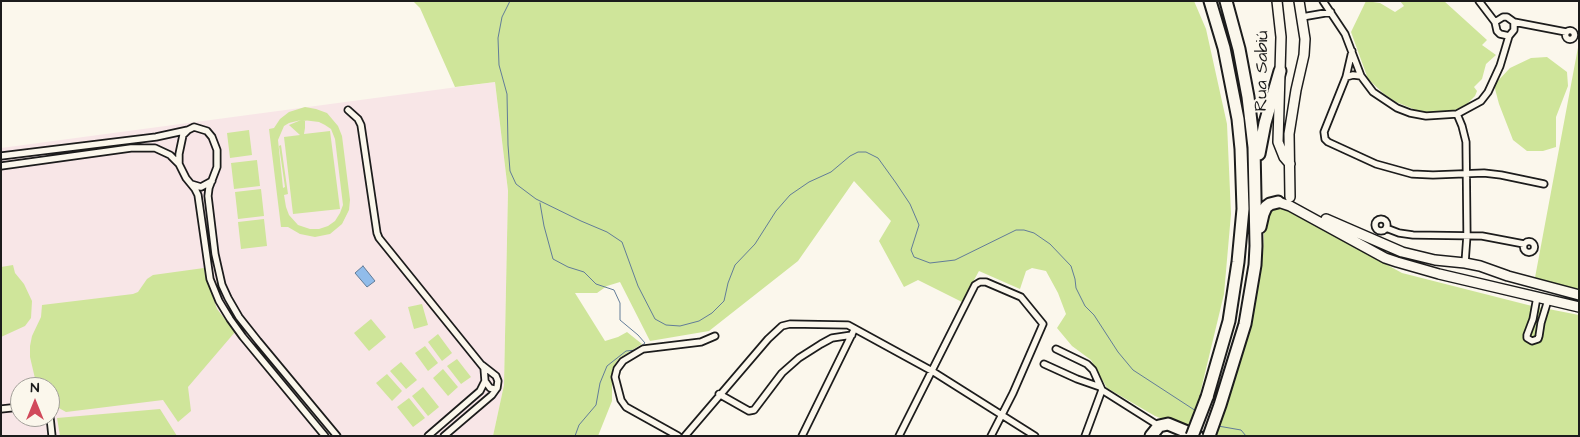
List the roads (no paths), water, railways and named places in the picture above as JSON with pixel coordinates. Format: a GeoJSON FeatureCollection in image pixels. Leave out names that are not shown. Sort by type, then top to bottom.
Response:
{"type":"FeatureCollection","features":[{"type":"Feature","properties":{"kind":"highway"},"geometry":{"type":"LineString","coordinates":[[1203,1],[1212,24],[1219,54],[1233,90]]}},
{"type":"Feature","properties":{"kind":"highway"},"geometry":{"type":"LineString","coordinates":[[1192,436],[1207,397],[1229,320],[1238,262],[1243,208],[1238,119],[1224,48],[1210,1]]}},
{"type":"Feature","properties":{"kind":"highway"},"geometry":{"type":"LineString","coordinates":[[1209,436],[1245,324],[1255,265],[1256,246],[1254,147],[1248,97],[1239,49],[1226,1]]}},
{"type":"Feature","properties":{"kind":"highway"},"geometry":{"type":"LineString","coordinates":[[1255,173],[1265,123],[1280,71]]}},
{"type":"Feature","properties":{"kind":"highway"},"geometry":{"type":"LineString","coordinates":[[1256,246],[1262,214],[1266,207],[1278,202]]}},
{"type":"Feature","properties":{"kind":"highway"},"geometry":{"type":"LineString","coordinates":[[1151,436],[1159,426],[1164,424],[1172,425],[1197,436]]}},
{"type":"Feature","properties":{"kind":"main road","name":"Rua Sabiú"},"geometry":{"type":"LineString","coordinates":[[1277,1],[1281,37],[1278,142],[1284,157],[1290,164]]}},
{"type":"Feature","properties":{"kind":"main road"},"geometry":{"type":"LineString","coordinates":[[1299,1],[1305,39],[1304,55],[1289,134],[1290,197],[1298,204],[1352,231],[1417,257]]}},
{"type":"Feature","properties":{"kind":"main road"},"geometry":{"type":"LineString","coordinates":[[1278,202],[1287,200],[1290,197]]}},
{"type":"Feature","properties":{"kind":"main road"},"geometry":{"type":"LineString","coordinates":[[1278,202],[1290,206],[1385,258],[1439,274],[1579,307]]}},
{"type":"Feature","properties":{"kind":"main road"},"geometry":{"type":"LineString","coordinates":[[1385,258],[1392,253],[1465,263],[1579,295]]}},
{"type":"Feature","properties":{"kind":"street"},"geometry":{"type":"LineString","coordinates":[[1323,1],[1345,34],[1361,76],[1373,92],[1397,108],[1426,116],[1457,114],[1481,101],[1488,92],[1500,66],[1509,36],[1514,30],[1514,22]]}},
{"type":"Feature","properties":{"kind":"street"},"geometry":{"type":"LineString","coordinates":[[1479,1],[1495,22],[1496,31],[1504,36],[1509,36]]}},
{"type":"Feature","properties":{"kind":"street"},"geometry":{"type":"LineString","coordinates":[[1302,18],[1330,12]]}},
{"type":"Feature","properties":{"kind":"street"},"geometry":{"type":"LineString","coordinates":[[1495,22],[1503,17],[1507,17],[1514,22],[1566,32]]}},
{"type":"Feature","properties":{"kind":"street"},"geometry":{"type":"LineString","coordinates":[[1352,51],[1346,77],[1325,128],[1324,136],[1328,142],[1376,164],[1412,174],[1433,176],[1484,173],[1544,184]]}},
{"type":"Feature","properties":{"kind":"street"},"geometry":{"type":"LineString","coordinates":[[1346,77],[1353,75],[1361,76]]}},
{"type":"Feature","properties":{"kind":"street"},"geometry":{"type":"LineString","coordinates":[[348,110],[358,119],[361,125],[378,238],[484,368],[485,381],[476,395],[428,436]]}},
{"type":"Feature","properties":{"kind":"street"},"geometry":{"type":"LineString","coordinates":[[1457,114],[1466,142],[1467,236],[1465,263]]}},
{"type":"Feature","properties":{"kind":"street"},"geometry":{"type":"LineString","coordinates":[[179,164],[183,134],[194,127],[207,131],[212,137],[217,157],[216,170],[208,196],[215,254],[220,278],[228,298],[239,317],[337,436]]}},
{"type":"Feature","properties":{"kind":"street"},"geometry":{"type":"LineString","coordinates":[[1,156],[156,136],[188,130]]}},
{"type":"Feature","properties":{"kind":"street"},"geometry":{"type":"LineString","coordinates":[[1,166],[131,148],[155,148],[167,153],[179,164],[198,195],[210,279],[219,301],[243,337],[325,436]]}},
{"type":"Feature","properties":{"kind":"street"},"geometry":{"type":"LineString","coordinates":[[190,184],[201,187],[212,181]]}},
{"type":"Feature","properties":{"kind":"street"},"geometry":{"type":"LineString","coordinates":[[1386,228],[1413,235],[1482,236],[1524,244]]}},
{"type":"Feature","properties":{"kind":"street"},"geometry":{"type":"LineString","coordinates":[[899,436],[975,285],[980,282],[986,282],[1021,296],[1043,324],[1013,393],[991,436]]}},
{"type":"Feature","properties":{"kind":"street"},"geometry":{"type":"LineString","coordinates":[[1537,297],[1534,319],[1527,335],[1527,338],[1532,341],[1540,336],[1541,323],[1548,300]]}},
{"type":"Feature","properties":{"kind":"street"},"geometry":{"type":"LineString","coordinates":[[685,436],[719,394],[782,326],[790,324],[843,324],[853,332],[932,371],[1035,436]]}},
{"type":"Feature","properties":{"kind":"street"},"geometry":{"type":"LineString","coordinates":[[719,394],[750,411],[754,410],[782,373],[799,358],[832,338],[853,332]]}},
{"type":"Feature","properties":{"kind":"street"},"geometry":{"type":"LineString","coordinates":[[802,436],[853,332]]}},
{"type":"Feature","properties":{"kind":"street"},"geometry":{"type":"LineString","coordinates":[[678,436],[626,407],[621,400],[614,377],[617,369],[623,361],[643,348],[701,342],[716,336]]}},
{"type":"Feature","properties":{"kind":"street"},"geometry":{"type":"LineString","coordinates":[[1056,349],[1087,364],[1093,370],[1101,389],[1085,436]]}},
{"type":"Feature","properties":{"kind":"street"},"geometry":{"type":"LineString","coordinates":[[444,436],[492,395],[497,388],[498,380],[496,376],[481,363]]}},
{"type":"Feature","properties":{"kind":"street"},"geometry":{"type":"LineString","coordinates":[[1044,364],[1101,389],[1159,426]]}},
{"type":"Feature","properties":{"kind":"street"},"geometry":{"type":"LineString","coordinates":[[485,381],[490,388],[497,388]]}},
{"type":"Feature","properties":{"kind":"water"},"geometry":{"type":"Polygon","coordinates":[[[363,266],[375,281],[367,287],[355,273],[363,266]]]}},
{"type":"Feature","properties":{"kind":"waterway"},"geometry":{"type":"LineString","coordinates":[[510,1],[502,17],[498,38],[499,65],[507,94],[510,171],[516,184],[536,199],[607,232],[622,242],[638,286],[655,319],[666,325],[680,326],[699,321],[712,313],[724,301],[735,265],[755,244],[776,211],[790,195],[809,182],[831,172],[850,156],[858,152],[866,152],[878,158],[910,204],[919,225],[911,250],[914,257],[930,263],[955,260],[1016,230],[1034,233],[1050,244],[1071,266],[1076,288],[1085,306],[1094,315],[1118,352],[1133,370],[1196,411]]}},
{"type":"Feature","properties":{"kind":"waterway"},"geometry":{"type":"LineString","coordinates":[[540,203],[553,259],[568,267],[584,272],[596,284],[614,290],[620,303],[620,320],[645,343],[636,350],[626,351],[607,366],[600,383],[596,405],[579,425],[575,436]]}},
{"type":"Feature","properties":{"kind":"waterway"},"geometry":{"type":"LineString","coordinates":[[1218,426],[1241,430],[1246,436]]}}]}
